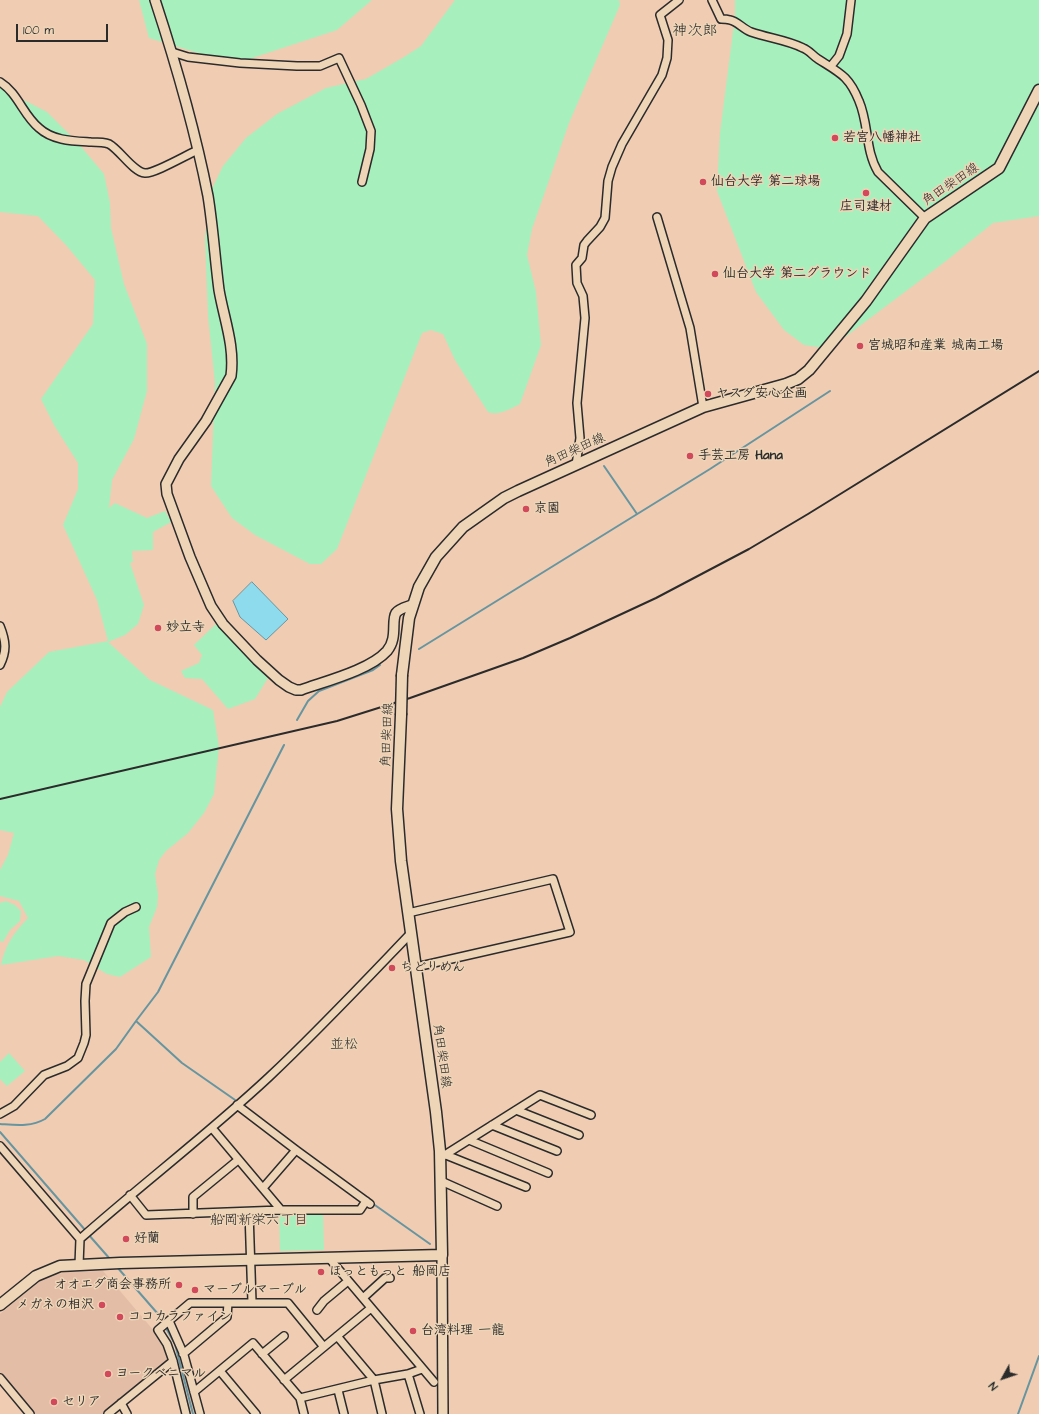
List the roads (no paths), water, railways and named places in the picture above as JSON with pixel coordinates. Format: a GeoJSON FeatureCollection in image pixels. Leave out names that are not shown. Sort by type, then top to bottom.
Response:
{"type":"FeatureCollection","features":[{"type":"Feature","properties":{"kind":"main road","name":"角田柴田線"},"geometry":{"type":"LineString","coordinates":[[442,1255],[441,1182],[443,1156],[401,861],[397,809],[402,675],[409,618],[419,587],[436,557],[463,527],[504,498],[540,480],[703,407],[786,384],[798,379],[809,370],[866,301],[925,218],[998,168],[1039,90]]}},
{"type":"Feature","properties":{"kind":"main road"},"geometry":{"type":"LineString","coordinates":[[0,1305],[36,1276],[60,1266],[120,1263],[442,1255]]}},
{"type":"Feature","properties":{"kind":"street"},"geometry":{"type":"LineString","coordinates":[[155,0],[172,52],[198,150],[208,196],[220,291],[231,348],[231,376],[206,421],[179,459],[166,484],[167,494],[178,526],[211,606],[224,624],[257,660],[289,687],[296,690],[301,690],[358,669],[380,657],[388,650],[393,640],[395,616],[402,609],[412,605]]}},
{"type":"Feature","properties":{"kind":"street"},"geometry":{"type":"LineString","coordinates":[[576,465],[580,438],[577,403],[585,318],[583,296],[577,283],[576,265],[582,258],[584,245],[600,227],[605,218],[608,181],[622,144],[662,75],[668,40],[660,15],[679,0]]}},
{"type":"Feature","properties":{"kind":"street"},"geometry":{"type":"LineString","coordinates":[[712,0],[721,19],[731,20],[748,31],[804,48],[816,58],[845,76],[860,101],[869,152],[873,164],[878,172],[925,218]]}},
{"type":"Feature","properties":{"kind":"street"},"geometry":{"type":"LineString","coordinates":[[831,66],[839,56],[847,34],[851,0]]}},
{"type":"Feature","properties":{"kind":"street"},"geometry":{"type":"LineString","coordinates":[[172,52],[188,57],[240,63],[297,66],[320,66],[339,58],[361,105],[371,131],[370,149],[362,182]]}},
{"type":"Feature","properties":{"kind":"street"},"geometry":{"type":"LineString","coordinates":[[0,82],[11,90],[30,120],[43,131],[57,138],[72,141],[106,143],[142,172],[145,173],[154,171],[198,150]]}},
{"type":"Feature","properties":{"kind":"street"},"geometry":{"type":"LineString","coordinates":[[657,217],[690,328],[703,407]]}},
{"type":"Feature","properties":{"kind":"street"},"geometry":{"type":"LineString","coordinates":[[0,626],[5,639],[5,645],[3,660],[0,666]]}},
{"type":"Feature","properties":{"kind":"street"},"geometry":{"type":"LineString","coordinates":[[408,913],[553,879],[570,932],[416,967]]}},
{"type":"Feature","properties":{"kind":"street"},"geometry":{"type":"LineString","coordinates":[[0,1114],[14,1106],[44,1075],[67,1066],[78,1058],[86,1035],[86,984],[111,923],[125,912],[136,907]]}},
{"type":"Feature","properties":{"kind":"street"},"geometry":{"type":"LineString","coordinates":[[79,1265],[84,1235],[212,1128],[268,1078],[412,933]]}},
{"type":"Feature","properties":{"kind":"street"},"geometry":{"type":"LineString","coordinates":[[443,1156],[540,1095],[591,1115]]}},
{"type":"Feature","properties":{"kind":"street"},"geometry":{"type":"LineString","coordinates":[[130,1195],[146,1215],[281,1210],[360,1210],[368,1203],[296,1150],[239,1104]]}},
{"type":"Feature","properties":{"kind":"street"},"geometry":{"type":"LineString","coordinates":[[516,1110],[579,1135]]}},
{"type":"Feature","properties":{"kind":"street"},"geometry":{"type":"LineString","coordinates":[[492,1125],[557,1151]]}},
{"type":"Feature","properties":{"kind":"street"},"geometry":{"type":"LineString","coordinates":[[212,1128],[281,1210]]}},
{"type":"Feature","properties":{"kind":"street"},"geometry":{"type":"LineString","coordinates":[[469,1140],[548,1173]]}},
{"type":"Feature","properties":{"kind":"street"},"geometry":{"type":"LineString","coordinates":[[0,1146],[84,1235]]}},
{"type":"Feature","properties":{"kind":"street"},"geometry":{"type":"LineString","coordinates":[[263,1188],[296,1150]]}},
{"type":"Feature","properties":{"kind":"street"},"geometry":{"type":"LineString","coordinates":[[443,1156],[526,1187]]}},
{"type":"Feature","properties":{"kind":"street"},"geometry":{"type":"LineString","coordinates":[[193,1214],[193,1197],[238,1160]]}},
{"type":"Feature","properties":{"kind":"street"},"geometry":{"type":"LineString","coordinates":[[441,1182],[497,1206]]}},
{"type":"Feature","properties":{"kind":"street"},"geometry":{"type":"LineString","coordinates":[[249,1212],[252,1302]]}},
{"type":"Feature","properties":{"kind":"street"},"geometry":{"type":"LineString","coordinates":[[442,1255],[443,1414]]}},
{"type":"Feature","properties":{"kind":"street"},"geometry":{"type":"LineString","coordinates":[[329,1258],[422,1370],[434,1382]]}},
{"type":"Feature","properties":{"kind":"street"},"geometry":{"type":"LineString","coordinates":[[363,1298],[385,1278],[390,1278]]}},
{"type":"Feature","properties":{"kind":"street"},"geometry":{"type":"LineString","coordinates":[[318,1310],[324,1301],[348,1281]]}},
{"type":"Feature","properties":{"kind":"street"},"geometry":{"type":"LineString","coordinates":[[186,1414],[173,1361],[167,1344],[158,1330],[190,1303],[288,1302],[324,1346]]}},
{"type":"Feature","properties":{"kind":"street"},"geometry":{"type":"LineString","coordinates":[[183,1354],[227,1317],[228,1303]]}},
{"type":"Feature","properties":{"kind":"street"},"geometry":{"type":"LineString","coordinates":[[284,1380],[371,1308]]}},
{"type":"Feature","properties":{"kind":"street"},"geometry":{"type":"LineString","coordinates":[[168,1321],[183,1354],[200,1414]]}},
{"type":"Feature","properties":{"kind":"street"},"geometry":{"type":"LineString","coordinates":[[262,1354],[284,1336]]}},
{"type":"Feature","properties":{"kind":"street"},"geometry":{"type":"LineString","coordinates":[[337,1336],[374,1380],[382,1414]]}},
{"type":"Feature","properties":{"kind":"street"},"geometry":{"type":"LineString","coordinates":[[194,1392],[253,1344],[300,1398],[304,1414]]}},
{"type":"Feature","properties":{"kind":"street"},"geometry":{"type":"LineString","coordinates":[[108,1414],[173,1361]]}},
{"type":"Feature","properties":{"kind":"street"},"geometry":{"type":"LineString","coordinates":[[300,1398],[422,1370]]}},
{"type":"Feature","properties":{"kind":"street"},"geometry":{"type":"LineString","coordinates":[[220,1371],[256,1414]]}},
{"type":"Feature","properties":{"kind":"street"},"geometry":{"type":"LineString","coordinates":[[408,1374],[420,1414]]}},
{"type":"Feature","properties":{"kind":"street"},"geometry":{"type":"LineString","coordinates":[[0,1378],[30,1414]]}},
{"type":"Feature","properties":{"kind":"street"},"geometry":{"type":"LineString","coordinates":[[338,1390],[344,1414]]}},
{"type":"Feature","properties":{"kind":"street"},"geometry":{"type":"LineString","coordinates":[[121,1403],[127,1414]]}},
{"type":"Feature","properties":{"kind":"water"},"geometry":{"type":"Polygon","coordinates":[[[252,582],[288,619],[266,640],[240,617],[233,601],[252,582]]]}},
{"type":"Feature","properties":{"kind":"waterway"},"geometry":{"type":"LineString","coordinates":[[419,649],[710,469],[830,391]]}},
{"type":"Feature","properties":{"kind":"waterway"},"geometry":{"type":"LineString","coordinates":[[604,466],[637,514]]}},
{"type":"Feature","properties":{"kind":"waterway"},"geometry":{"type":"LineString","coordinates":[[297,720],[308,701],[319,691],[373,670],[380,665]]}},
{"type":"Feature","properties":{"kind":"waterway"},"geometry":{"type":"LineString","coordinates":[[238,1102],[182,1063],[136,1021],[158,992],[284,745]]}},
{"type":"Feature","properties":{"kind":"waterway"},"geometry":{"type":"LineString","coordinates":[[0,1124],[29,1124],[40,1122],[45,1119],[116,1049],[136,1021]]}},
{"type":"Feature","properties":{"kind":"waterway"},"geometry":{"type":"LineString","coordinates":[[0,1132],[86,1231]]}},
{"type":"Feature","properties":{"kind":"waterway"},"geometry":{"type":"LineString","coordinates":[[372,1203],[430,1244]]}},
{"type":"Feature","properties":{"kind":"waterway"},"geometry":{"type":"LineString","coordinates":[[88,1234],[110,1259]]}},
{"type":"Feature","properties":{"kind":"waterway"},"geometry":{"type":"LineString","coordinates":[[117,1267],[158,1314],[175,1344],[193,1414]]}},
{"type":"Feature","properties":{"kind":"waterway"},"geometry":{"type":"LineString","coordinates":[[1018,1414],[1039,1356]]}},
{"type":"Feature","properties":{"kind":"railway"},"geometry":{"type":"LineString","coordinates":[[0,799],[337,721],[410,698],[523,658],[656,598],[749,549],[1039,371]]}},
{"type":"Feature","properties":{"kind":"place","name":"若宮八幡神社"},"geometry":{"type":"Point","coordinates":[835,138]}},
{"type":"Feature","properties":{"kind":"place","name":"仙台大学 第二球場"},"geometry":{"type":"Point","coordinates":[703,182]}},
{"type":"Feature","properties":{"kind":"place","name":"庄司建材"},"geometry":{"type":"Point","coordinates":[866,193]}},
{"type":"Feature","properties":{"kind":"place","name":"仙台大学 第二グラウンド"},"geometry":{"type":"Point","coordinates":[715,274]}},
{"type":"Feature","properties":{"kind":"place","name":"宮城昭和産業 城南工場"},"geometry":{"type":"Point","coordinates":[860,346]}},
{"type":"Feature","properties":{"kind":"place","name":"ヤスダ安心企画"},"geometry":{"type":"Point","coordinates":[708,394]}},
{"type":"Feature","properties":{"kind":"place","name":"手芸工房 Hana"},"geometry":{"type":"Point","coordinates":[690,456]}},
{"type":"Feature","properties":{"kind":"place","name":"京園"},"geometry":{"type":"Point","coordinates":[526,509]}},
{"type":"Feature","properties":{"kind":"place","name":"妙立寺"},"geometry":{"type":"Point","coordinates":[158,628]}},
{"type":"Feature","properties":{"kind":"place","name":"ちどりめん"},"geometry":{"type":"Point","coordinates":[392,968]}},
{"type":"Feature","properties":{"kind":"place","name":"好蘭"},"geometry":{"type":"Point","coordinates":[126,1239]}},
{"type":"Feature","properties":{"kind":"place","name":"ほっともっと 船岡店"},"geometry":{"type":"Point","coordinates":[321,1272]}},
{"type":"Feature","properties":{"kind":"place","name":"オオエダ商会事務所"},"geometry":{"type":"Point","coordinates":[179,1285]}},
{"type":"Feature","properties":{"kind":"place","name":"マーブルマーブル"},"geometry":{"type":"Point","coordinates":[195,1290]}},
{"type":"Feature","properties":{"kind":"place","name":"メガネの相沢"},"geometry":{"type":"Point","coordinates":[102,1305]}},
{"type":"Feature","properties":{"kind":"place","name":"ココカラファイン"},"geometry":{"type":"Point","coordinates":[120,1317]}},
{"type":"Feature","properties":{"kind":"place","name":"台湾料理 一龍"},"geometry":{"type":"Point","coordinates":[413,1331]}},
{"type":"Feature","properties":{"kind":"place","name":"ヨークベニマル"},"geometry":{"type":"Point","coordinates":[108,1374]}},
{"type":"Feature","properties":{"kind":"place","name":"セリア"},"geometry":{"type":"Point","coordinates":[54,1402]}},
{"type":"Feature","properties":{"kind":"district","name":"神次郎"},"geometry":{"type":"Point","coordinates":[695,32]}},
{"type":"Feature","properties":{"kind":"district","name":"並松"},"geometry":{"type":"Point","coordinates":[344,1045]}},
{"type":"Feature","properties":{"kind":"district","name":"船岡新栄六丁目"},"geometry":{"type":"Point","coordinates":[259,1221]}}]}
